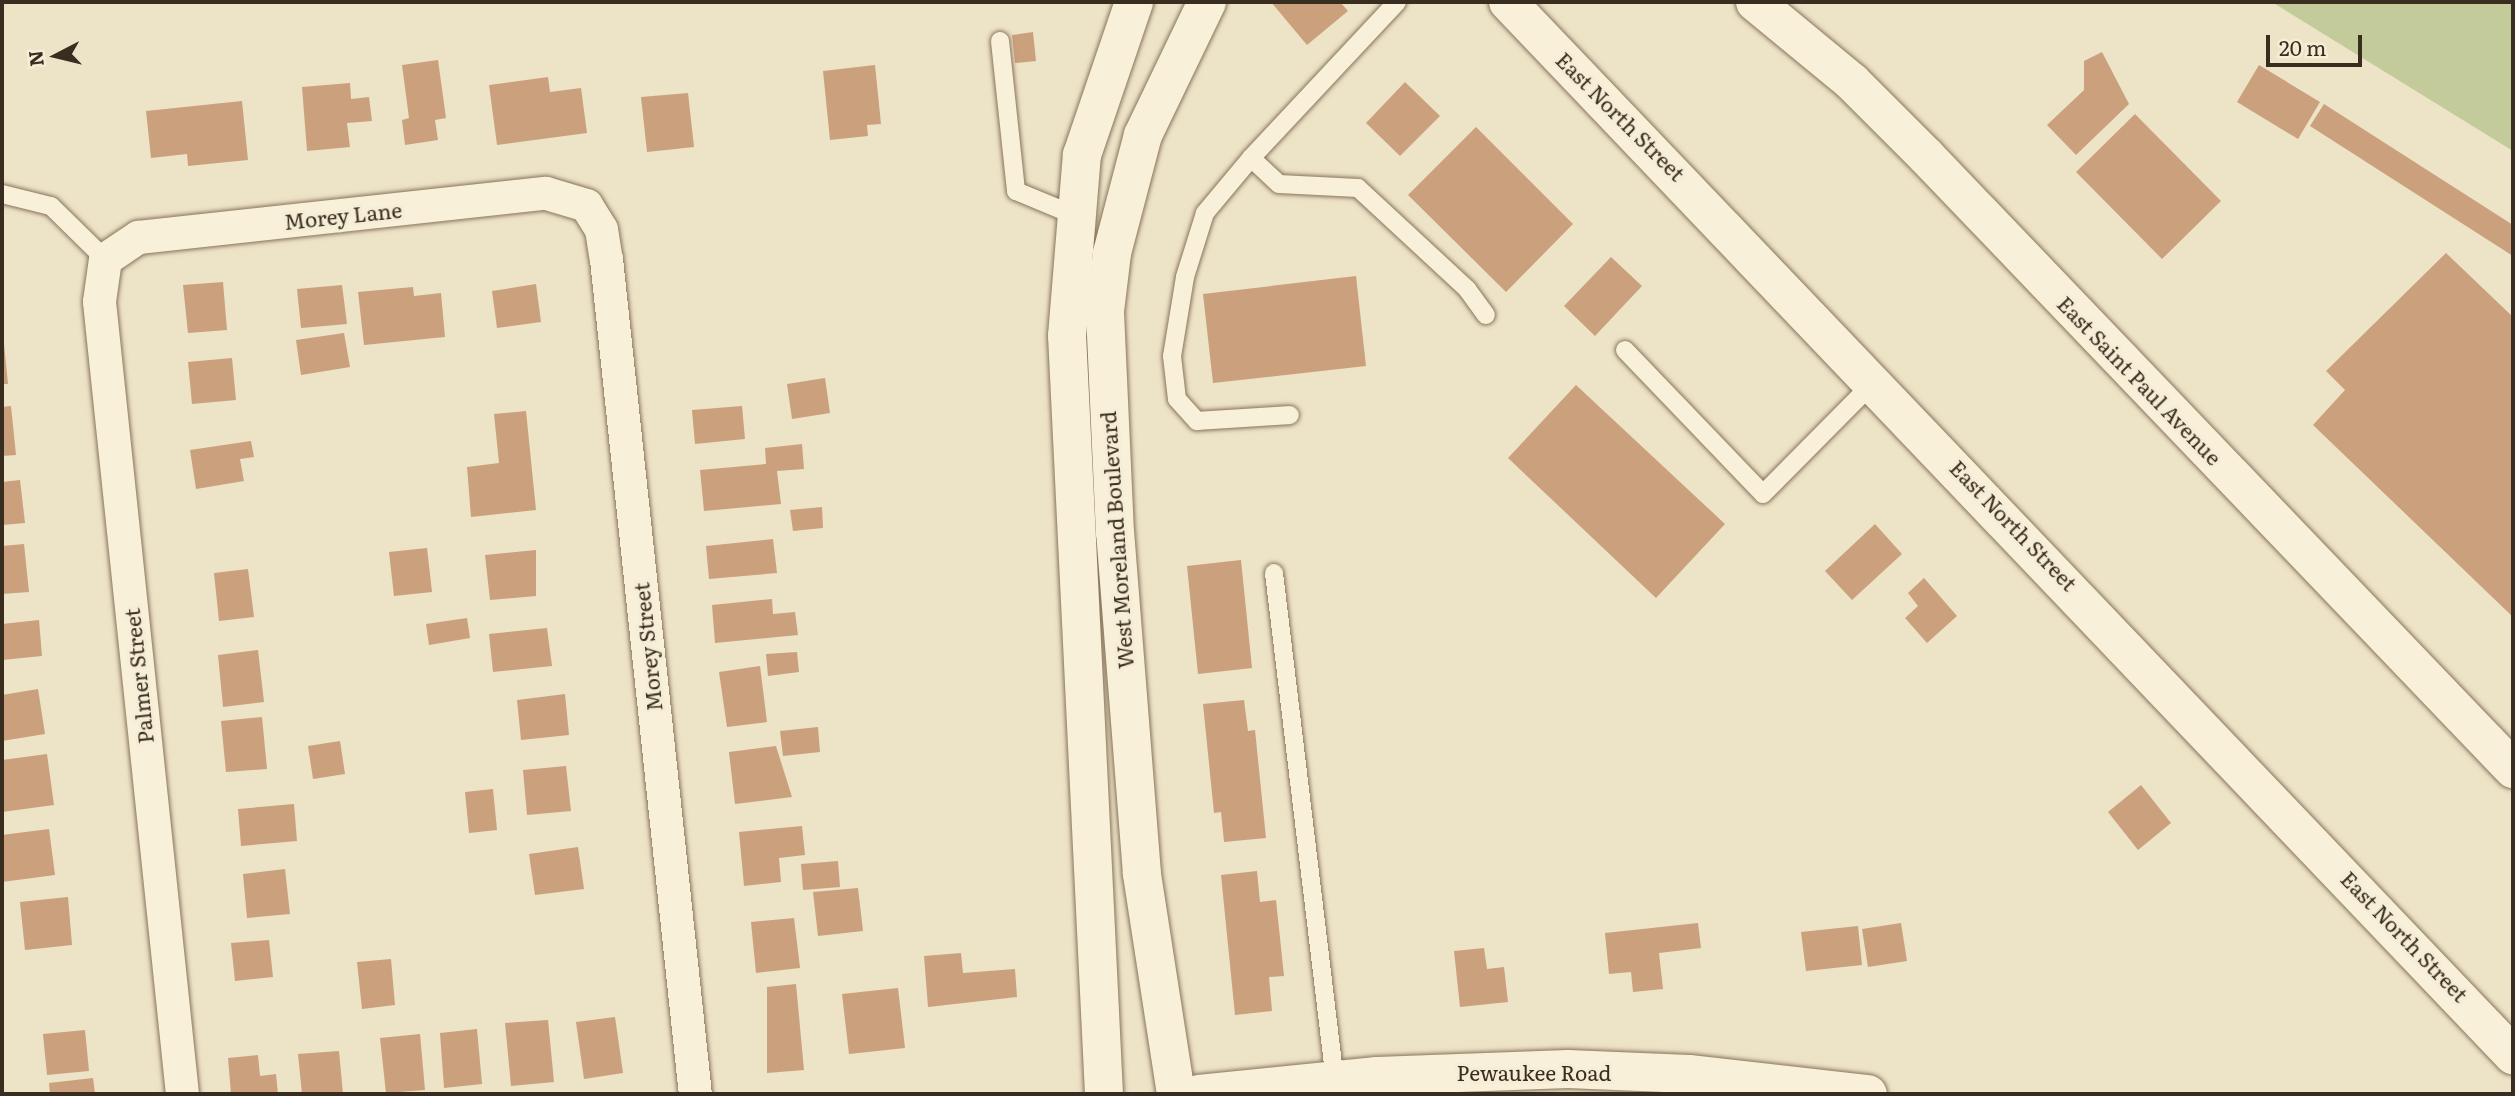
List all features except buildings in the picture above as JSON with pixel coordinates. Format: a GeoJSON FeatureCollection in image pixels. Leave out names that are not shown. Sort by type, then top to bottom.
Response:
{"type":"FeatureCollection","features":[{"type":"Feature","properties":{"kind":"main road","name":"West Moreland Boulevard"},"geometry":{"type":"LineString","coordinates":[[1104,1094],[1067,336],[1074,215],[1097,96],[1134,2]]}},
{"type":"Feature","properties":{"kind":"main road","name":"West Moreland Boulevard"},"geometry":{"type":"LineString","coordinates":[[1176,1094],[1142,874],[1113,506],[1105,311],[1112,253],[1143,135],[1207,2]]}},
{"type":"Feature","properties":{"kind":"main road","name":"East North Street"},"geometry":{"type":"LineString","coordinates":[[1508,2],[1876,380],[2513,1055]]}},
{"type":"Feature","properties":{"kind":"main road","name":"East Saint Paul Avenue"},"geometry":{"type":"LineString","coordinates":[[1755,2],[1889,119],[2513,769]]}},
{"type":"Feature","properties":{"kind":"main road","name":"Pewaukee Road"},"geometry":{"type":"LineString","coordinates":[[1199,1094],[1335,1081],[1456,1083],[1689,1074],[1868,1094]]}},
{"type":"Feature","properties":{"kind":"street","name":"Morey Lane"},"geometry":{"type":"LineString","coordinates":[[105,259],[138,237],[546,193],[586,205]]}},
{"type":"Feature","properties":{"kind":"street","name":"Morey Street"},"geometry":{"type":"LineString","coordinates":[[586,205],[601,229],[606,259],[695,1094]]}},
{"type":"Feature","properties":{"kind":"street","name":"Palmer Street"},"geometry":{"type":"LineString","coordinates":[[105,259],[99,301],[182,1094]]}},
{"type":"Feature","properties":{"kind":"lane"},"geometry":{"type":"LineString","coordinates":[[1290,415],[1196,421],[1177,399],[1172,356],[1201,226],[1251,158],[1397,2]]}},
{"type":"Feature","properties":{"kind":"lane"},"geometry":{"type":"LineString","coordinates":[[1000,41],[1016,191],[1074,215]]}},
{"type":"Feature","properties":{"kind":"lane"},"geometry":{"type":"LineString","coordinates":[[1251,158],[1279,184],[1358,188],[1467,289],[1486,315]]}},
{"type":"Feature","properties":{"kind":"lane"},"geometry":{"type":"LineString","coordinates":[[2,194],[51,206],[105,259]]}},
{"type":"Feature","properties":{"kind":"lane"},"geometry":{"type":"LineString","coordinates":[[1625,350],[1763,494],[1876,380]]}},
{"type":"Feature","properties":{"kind":"lane"},"geometry":{"type":"LineString","coordinates":[[1275,573],[1335,1081]]}},
{"type":"Feature","properties":{"kind":"green space"},"geometry":{"type":"Polygon","coordinates":[[[2272,2],[2513,2],[2513,151],[2272,2]]]}}]}
